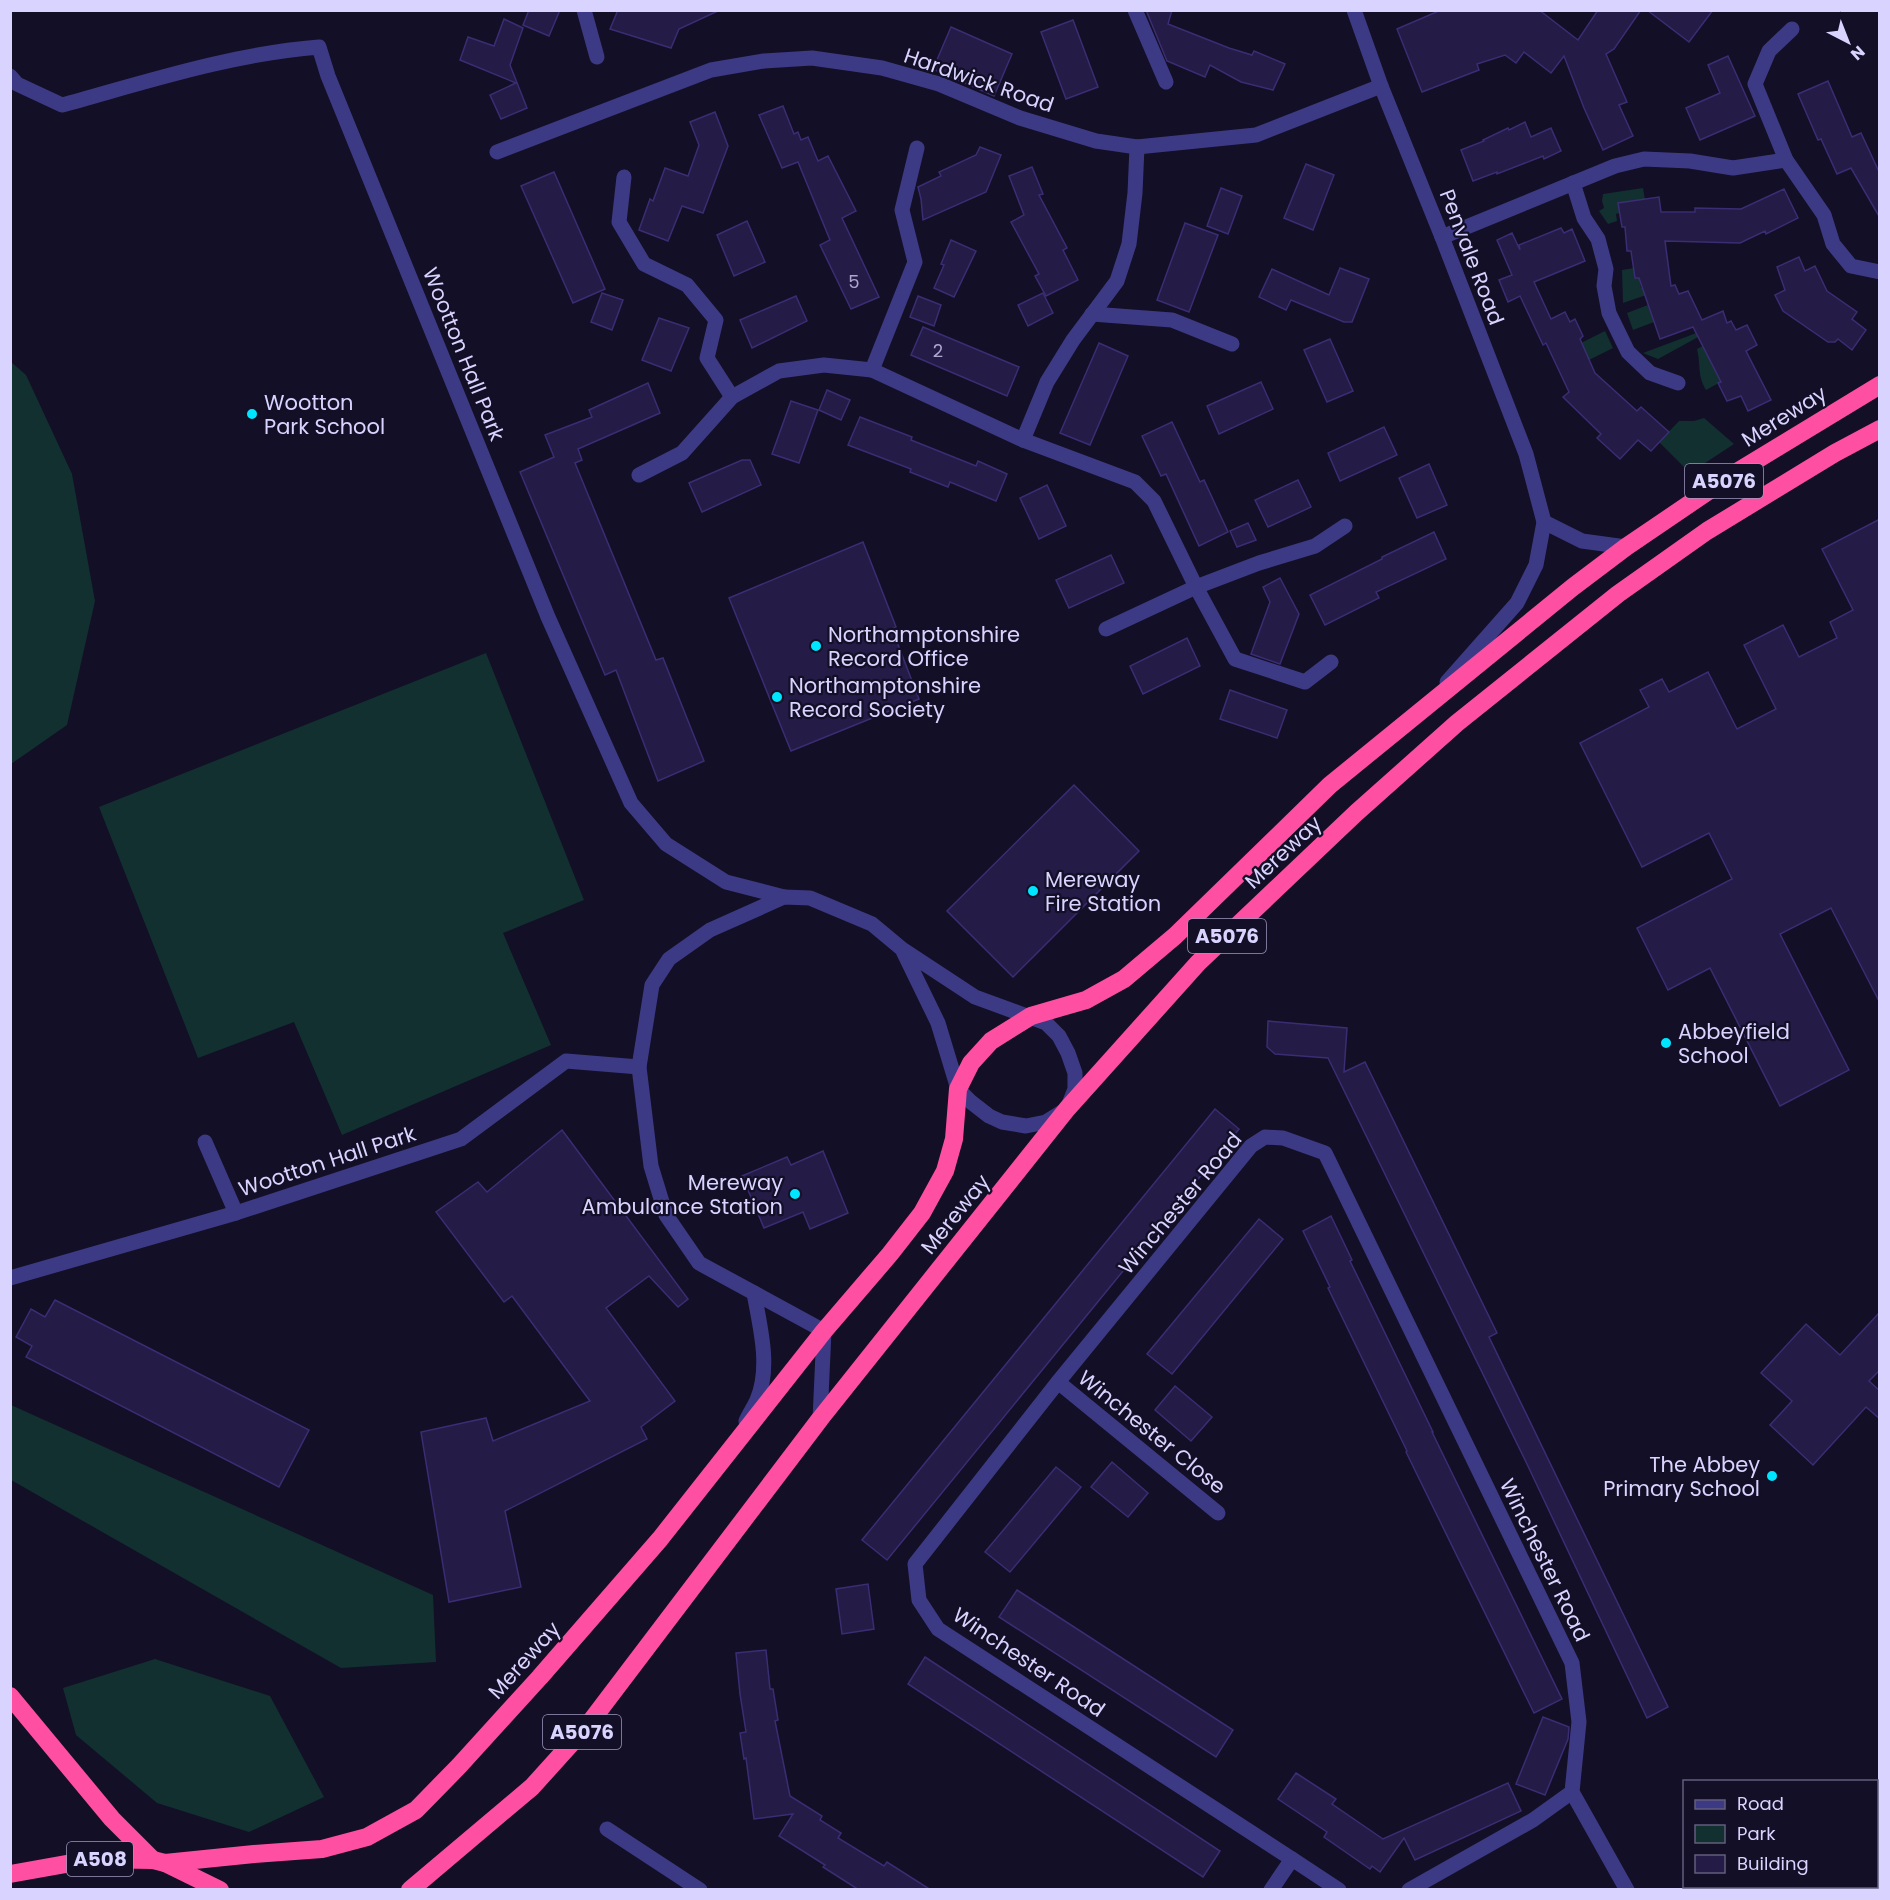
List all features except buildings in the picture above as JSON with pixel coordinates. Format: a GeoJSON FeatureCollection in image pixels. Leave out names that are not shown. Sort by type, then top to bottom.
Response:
{"type":"FeatureCollection","features":[{"type":"Feature","properties":{"kind":"highway","name":"Mereway"},"geometry":{"type":"LineString","coordinates":[[159,1862],[322,1849],[367,1837],[416,1810],[540,1677],[660,1539],[824,1331],[922,1213],[945,1171],[954,1139],[958,1089],[971,1063],[991,1041],[1031,1016],[1086,1000],[1124,979],[1175,936],[1330,785],[1573,586],[1732,475],[1880,385]]}},
{"type":"Feature","properties":{"kind":"highway","name":"Mereway"},"geometry":{"type":"LineString","coordinates":[[410,1890],[532,1787],[588,1725],[820,1419],[1067,1109],[1198,963],[1356,813],[1457,723],[1618,594],[1698,537],[1835,453],[1880,429]]}},
{"type":"Feature","properties":{"kind":"highway"},"geometry":{"type":"LineString","coordinates":[[10,1696],[112,1819],[159,1862]]}},
{"type":"Feature","properties":{"kind":"highway","name":"A508"},"geometry":{"type":"LineString","coordinates":[[10,1874],[94,1859],[159,1862],[220,1890]]}},
{"type":"Feature","properties":{"kind":"street"},"geometry":{"type":"LineString","coordinates":[[584,10],[587,29],[597,57]]}},
{"type":"Feature","properties":{"kind":"street"},"geometry":{"type":"LineString","coordinates":[[1135,10],[1166,82]]}},
{"type":"Feature","properties":{"kind":"street","name":"Penvale Road"},"geometry":{"type":"LineString","coordinates":[[1354,10],[1381,86],[1526,454],[1544,522]]}},
{"type":"Feature","properties":{"kind":"street"},"geometry":{"type":"LineString","coordinates":[[1792,29],[1769,51],[1755,84],[1786,160],[1824,215],[1833,244],[1851,266],[1880,272]]}},
{"type":"Feature","properties":{"kind":"street","name":"Wootton Hall Park"},"geometry":{"type":"LineString","coordinates":[[10,76],[17,84],[62,105],[201,67],[291,49],[319,47],[328,76],[544,606],[631,803],[666,844],[716,876],[726,882],[784,897]]}},
{"type":"Feature","properties":{"kind":"street","name":"Hardwick Road"},"geometry":{"type":"LineString","coordinates":[[497,152],[711,70],[764,61],[812,58],[882,68],[939,84],[1020,118],[1096,141],[1137,147],[1256,135],[1381,86]]}},
{"type":"Feature","properties":{"kind":"street"},"geometry":{"type":"LineString","coordinates":[[1023,440],[1047,382],[1073,340],[1117,280],[1129,244],[1137,147]]}},
{"type":"Feature","properties":{"kind":"street"},"geometry":{"type":"LineString","coordinates":[[872,370],[915,262],[902,210],[917,148]]}},
{"type":"Feature","properties":{"kind":"street"},"geometry":{"type":"LineString","coordinates":[[1442,237],[1615,166],[1644,159],[1690,161],[1733,168],[1786,160]]}},
{"type":"Feature","properties":{"kind":"street"},"geometry":{"type":"LineString","coordinates":[[624,177],[619,222],[644,264],[687,285],[716,320],[707,358],[732,397]]}},
{"type":"Feature","properties":{"kind":"street"},"geometry":{"type":"LineString","coordinates":[[1573,183],[1584,218],[1598,239],[1606,269],[1604,286],[1609,313],[1628,352],[1650,373],[1678,383]]}},
{"type":"Feature","properties":{"kind":"street"},"geometry":{"type":"LineString","coordinates":[[1092,314],[1172,320],[1232,344]]}},
{"type":"Feature","properties":{"kind":"street"},"geometry":{"type":"LineString","coordinates":[[639,475],[682,453],[732,397],[779,371],[824,365],[872,370],[1023,440],[1135,482],[1154,501],[1196,587],[1235,659],[1305,682],[1331,662]]}},
{"type":"Feature","properties":{"kind":"street"},"geometry":{"type":"LineString","coordinates":[[1418,715],[1517,603],[1536,565],[1544,522],[1582,541],[1626,547]]}},
{"type":"Feature","properties":{"kind":"street"},"geometry":{"type":"LineString","coordinates":[[1106,629],[1196,587],[1259,563],[1315,546],[1345,526]]}},
{"type":"Feature","properties":{"kind":"street"},"geometry":{"type":"LineString","coordinates":[[820,1419],[824,1331],[699,1263],[666,1215],[651,1166],[639,1067],[651,985],[669,959],[710,930],[784,897],[810,898],[872,924],[902,949],[975,997],[1046,1023],[1059,1036],[1075,1073],[1074,1089],[1067,1109],[1046,1122],[1026,1126],[1002,1122],[989,1116],[958,1089],[938,1023],[902,949]]}},
{"type":"Feature","properties":{"kind":"street","name":"Wootton Hall Park"},"geometry":{"type":"LineString","coordinates":[[10,1278],[236,1213],[461,1139],[566,1061],[639,1067]]}},
{"type":"Feature","properties":{"kind":"street","name":"Winchester Road"},"geometry":{"type":"LineString","coordinates":[[1339,1890],[938,1629],[919,1600],[915,1564],[1058,1382],[1251,1146],[1266,1137],[1283,1138],[1325,1154],[1572,1663],[1580,1722],[1572,1792]]}},
{"type":"Feature","properties":{"kind":"street"},"geometry":{"type":"LineString","coordinates":[[205,1142],[236,1213]]}},
{"type":"Feature","properties":{"kind":"street"},"geometry":{"type":"LineString","coordinates":[[726,1454],[757,1400],[762,1382],[763,1345],[754,1293]]}},
{"type":"Feature","properties":{"kind":"street","name":"Winchester Close"},"geometry":{"type":"LineString","coordinates":[[1058,1382],[1218,1513]]}},
{"type":"Feature","properties":{"kind":"street"},"geometry":{"type":"LineString","coordinates":[[1409,1890],[1533,1820],[1572,1792],[1627,1890]]}},
{"type":"Feature","properties":{"kind":"street"},"geometry":{"type":"LineString","coordinates":[[608,1829],[682,1884],[700,1890]]}},
{"type":"Feature","properties":{"kind":"street"},"geometry":{"type":"LineString","coordinates":[[1271,1890],[1292,1860]]}},
{"type":"Feature","properties":{"kind":"green space"},"geometry":{"type":"Polygon","coordinates":[[[1643,188],[1645,200],[1619,203],[1620,213],[1616,214],[1617,221],[1608,224],[1599,211],[1604,208],[1603,194],[1643,188]]]}},
{"type":"Feature","properties":{"kind":"green space"},"geometry":{"type":"Polygon","coordinates":[[[1634,268],[1635,278],[1639,278],[1641,288],[1650,287],[1652,293],[1623,303],[1622,270],[1634,268]]]}},
{"type":"Feature","properties":{"kind":"green space"},"geometry":{"type":"Polygon","coordinates":[[[1648,305],[1654,322],[1633,330],[1627,313],[1648,305]]]}},
{"type":"Feature","properties":{"kind":"green space"},"geometry":{"type":"Polygon","coordinates":[[[1605,331],[1613,348],[1589,360],[1581,343],[1605,331]]]}},
{"type":"Feature","properties":{"kind":"green space"},"geometry":{"type":"Polygon","coordinates":[[[1699,332],[1700,336],[1658,359],[1643,353],[1699,332]]]}},
{"type":"Feature","properties":{"kind":"green space"},"geometry":{"type":"Polygon","coordinates":[[[1703,346],[1726,379],[1706,390],[1700,375],[1697,349],[1703,346]]]}},
{"type":"Feature","properties":{"kind":"green space"},"geometry":{"type":"Polygon","coordinates":[[[11,362],[26,375],[72,474],[95,601],[67,725],[11,764],[11,362]]]}},
{"type":"Feature","properties":{"kind":"green space"},"geometry":{"type":"Polygon","coordinates":[[[1704,418],[1734,444],[1690,473],[1659,442],[1679,421],[1704,418]]]}},
{"type":"Feature","properties":{"kind":"green space"},"geometry":{"type":"Polygon","coordinates":[[[486,653],[584,900],[503,933],[551,1045],[342,1135],[294,1022],[198,1058],[99,807],[486,653]]]}},
{"type":"Feature","properties":{"kind":"green space"},"geometry":{"type":"Polygon","coordinates":[[[11,1405],[433,1595],[436,1662],[341,1668],[11,1480],[11,1405]]]}},
{"type":"Feature","properties":{"kind":"green space"},"geometry":{"type":"Polygon","coordinates":[[[155,1659],[270,1696],[324,1797],[249,1832],[157,1803],[76,1735],[63,1688],[155,1659]]]}},
{"type":"Feature","properties":{"kind":"place","name":"Wootton Park School"},"geometry":{"type":"Point","coordinates":[252,414]}},
{"type":"Feature","properties":{"kind":"place","name":"Northamptonshire Record Office"},"geometry":{"type":"Point","coordinates":[816,646]}},
{"type":"Feature","properties":{"kind":"place","name":"Northamptonshire Record Society"},"geometry":{"type":"Point","coordinates":[777,697]}},
{"type":"Feature","properties":{"kind":"place","name":"Mereway Fire Station"},"geometry":{"type":"Point","coordinates":[1033,891]}},
{"type":"Feature","properties":{"kind":"place","name":"Abbeyfield School"},"geometry":{"type":"Point","coordinates":[1666,1043]}},
{"type":"Feature","properties":{"kind":"place","name":"Mereway Ambulance Station"},"geometry":{"type":"Point","coordinates":[795,1194]}},
{"type":"Feature","properties":{"kind":"place","name":"The Abbey Primary School"},"geometry":{"type":"Point","coordinates":[1772,1476]}}]}
